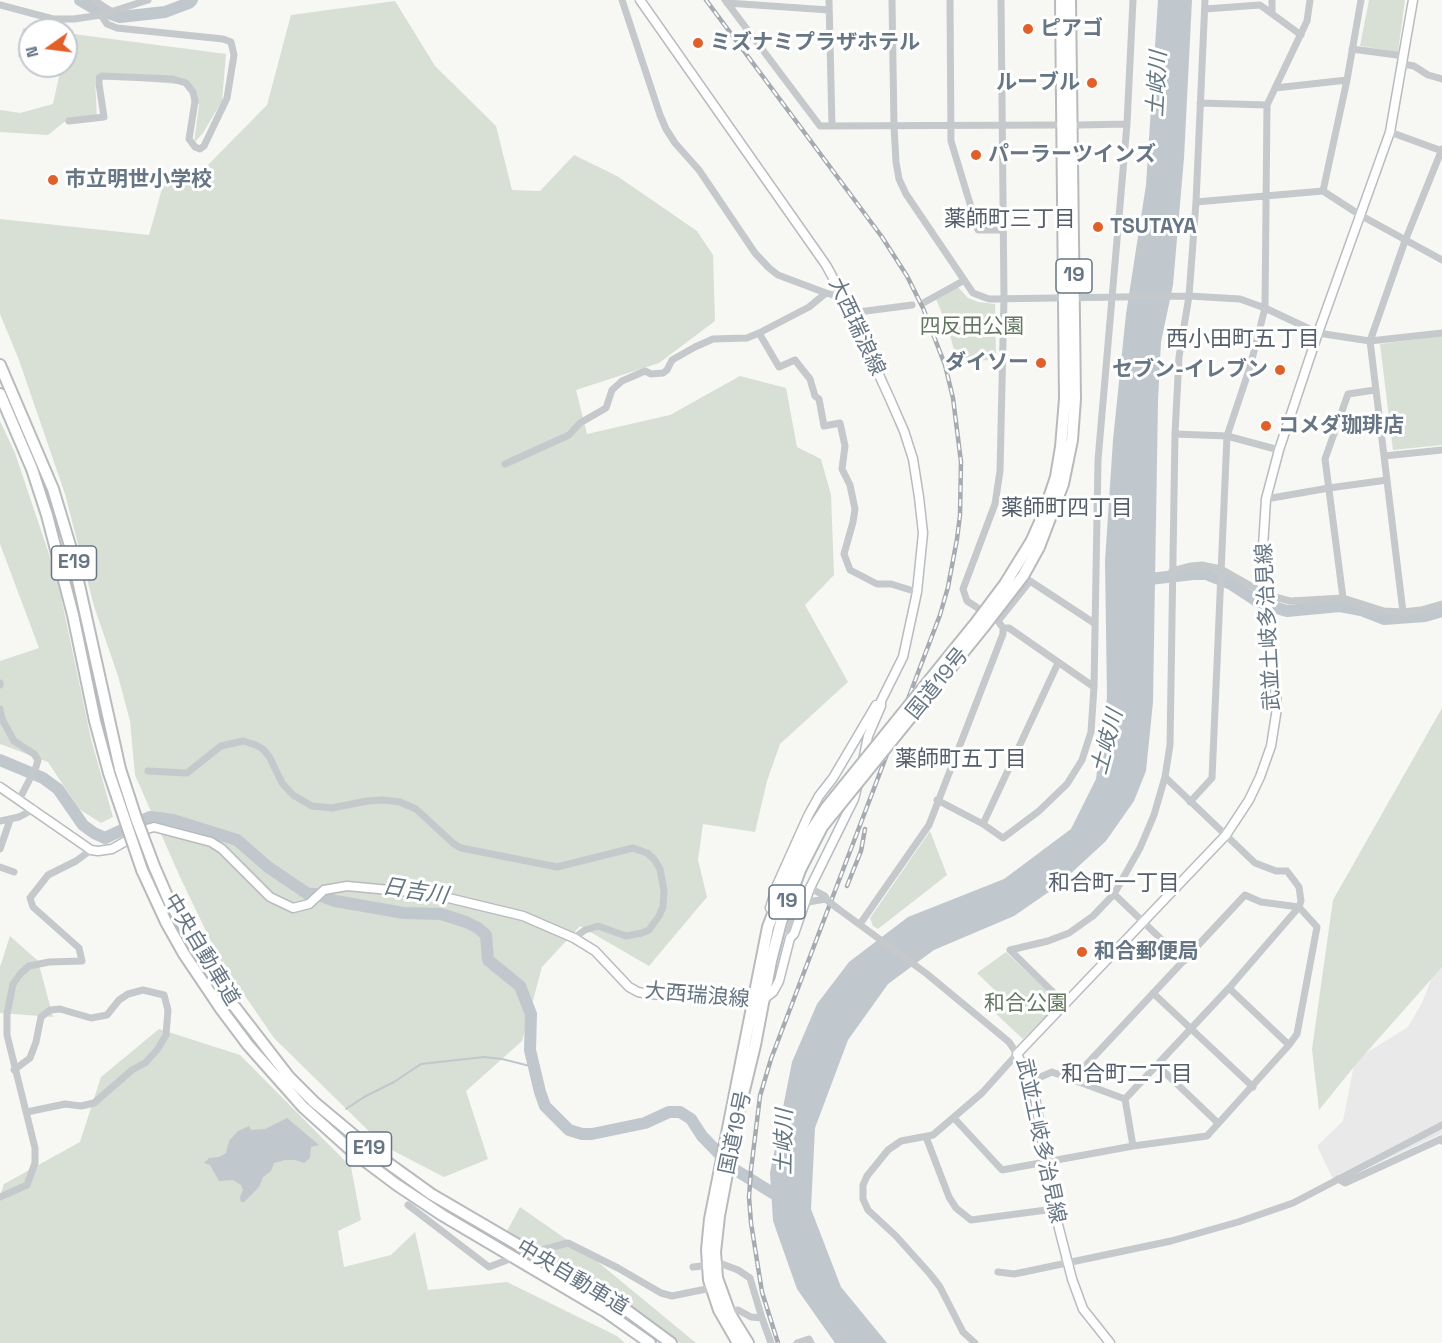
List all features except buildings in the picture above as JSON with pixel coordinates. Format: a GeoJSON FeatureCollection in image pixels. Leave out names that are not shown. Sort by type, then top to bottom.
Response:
{"type":"FeatureCollection","features":[{"type":"Feature","properties":{"kind":"highway","name":"国道19号"},"geometry":{"type":"LineString","coordinates":[[1061,0],[1069,297]]}},
{"type":"Feature","properties":{"kind":"highway","name":"国道19号"},"geometry":{"type":"LineString","coordinates":[[757,1001],[768,927],[779,893],[793,864],[830,810],[1035,544],[1056,477],[1065,399],[1069,297],[1070,0]]}},
{"type":"Feature","properties":{"kind":"highway","name":"中央自動車道"},"geometry":{"type":"LineString","coordinates":[[0,365],[48,478],[70,549],[120,769],[136,818],[170,903],[221,989],[289,1077],[314,1102],[381,1158],[431,1194],[614,1301],[671,1343]]}},
{"type":"Feature","properties":{"kind":"highway","name":"中央自動車道"},"geometry":{"type":"LineString","coordinates":[[0,394],[32,469],[50,524],[71,604],[95,721],[124,824],[166,922],[184,954],[221,1009],[248,1045],[303,1107],[353,1152],[442,1215],[606,1312],[650,1343]]}},
{"type":"Feature","properties":{"kind":"highway","name":"国道19号"},"geometry":{"type":"LineString","coordinates":[[738,1343],[722,1317],[711,1288],[707,1265],[708,1234],[723,1172],[750,1023],[790,894],[830,810]]}},
{"type":"Feature","properties":{"kind":"highway","name":"国道19号"},"geometry":{"type":"LineString","coordinates":[[723,1172],[715,1263],[720,1289],[729,1312],[748,1343]]}},
{"type":"Feature","properties":{"kind":"main road","name":"大西瑞浪線"},"geometry":{"type":"LineString","coordinates":[[91,850],[112,849],[147,829],[163,829],[217,845],[261,890],[278,902],[293,908],[309,904],[324,891],[347,886],[432,894],[523,916],[574,938],[596,951],[629,987],[638,992],[757,1001],[773,992],[779,981],[790,938],[794,934],[810,888],[854,799],[868,736],[881,701],[903,657],[917,592],[922,533],[920,497],[913,459],[904,431],[844,298],[826,265],[640,0]]}},
{"type":"Feature","properties":{"kind":"main road","name":"武並土岐多治見線"},"geometry":{"type":"LineString","coordinates":[[1110,1343],[1083,1309],[1077,1294],[1054,1209],[1034,1092],[1017,1054],[1226,835],[1250,800],[1271,746],[1276,708],[1263,547],[1266,500],[1279,450],[1318,333],[1390,132],[1413,0]]}},
{"type":"Feature","properties":{"kind":"main road"},"geometry":{"type":"LineString","coordinates":[[768,927],[769,912],[777,885],[792,849],[819,796],[833,778],[877,704],[881,701]]}},
{"type":"Feature","properties":{"kind":"main road"},"geometry":{"type":"LineString","coordinates":[[833,778],[838,775],[854,781],[858,786]]}},
{"type":"Feature","properties":{"kind":"main road"},"geometry":{"type":"LineString","coordinates":[[0,787],[91,850]]}},
{"type":"Feature","properties":{"kind":"street"},"geometry":{"type":"LineString","coordinates":[[94,0],[112,12]]}},
{"type":"Feature","properties":{"kind":"street"},"geometry":{"type":"LineString","coordinates":[[0,5],[53,19],[74,19],[101,15],[148,0]]}},
{"type":"Feature","properties":{"kind":"street"},"geometry":{"type":"LineString","coordinates":[[622,0],[666,129],[699,170],[748,243],[769,268],[778,274],[844,298]]}},
{"type":"Feature","properties":{"kind":"street"},"geometry":{"type":"LineString","coordinates":[[829,0],[832,126]]}},
{"type":"Feature","properties":{"kind":"street"},"geometry":{"type":"LineString","coordinates":[[892,0],[894,126],[899,178],[906,194],[963,281],[979,297],[989,299],[1186,296],[1240,299],[1318,333],[1370,341],[1442,333]]}},
{"type":"Feature","properties":{"kind":"street"},"geometry":{"type":"LineString","coordinates":[[950,0],[951,141],[978,230],[1003,230]]}},
{"type":"Feature","properties":{"kind":"street"},"geometry":{"type":"LineString","coordinates":[[1001,0],[1004,298],[999,490],[963,589],[967,601],[1094,687]]}},
{"type":"Feature","properties":{"kind":"street"},"geometry":{"type":"LineString","coordinates":[[937,800],[983,824],[1003,838],[1039,811],[1066,784],[1082,760],[1090,732],[1094,687],[1098,460],[1127,124],[1133,0]]}},
{"type":"Feature","properties":{"kind":"street"},"geometry":{"type":"LineString","coordinates":[[1065,1004],[1010,950],[1048,942],[1069,933],[1093,916],[1114,894],[1149,826],[1164,777],[1170,745],[1174,434],[1179,357],[1196,202],[1205,0]]}},
{"type":"Feature","properties":{"kind":"street"},"geometry":{"type":"LineString","coordinates":[[1272,0],[1272,12]]}},
{"type":"Feature","properties":{"kind":"street"},"geometry":{"type":"LineString","coordinates":[[1190,801],[1212,778],[1227,436],[1250,367],[1265,308],[1267,105],[1307,21],[1310,0]]}},
{"type":"Feature","properties":{"kind":"street"},"geometry":{"type":"LineString","coordinates":[[1323,191],[1347,80],[1361,0]]}},
{"type":"Feature","properties":{"kind":"street"},"geometry":{"type":"LineString","coordinates":[[726,1],[829,10]]}},
{"type":"Feature","properties":{"kind":"street"},"geometry":{"type":"LineString","coordinates":[[726,1],[820,126],[1055,125]]}},
{"type":"Feature","properties":{"kind":"street"},"geometry":{"type":"LineString","coordinates":[[1204,9],[1260,5],[1301,35]]}},
{"type":"Feature","properties":{"kind":"street"},"geometry":{"type":"LineString","coordinates":[[69,121],[104,117],[99,84],[99,78],[102,76],[173,79],[186,83],[194,92],[195,101],[189,139],[195,147],[200,149],[204,146],[227,98],[234,54],[231,42],[223,39],[117,28],[107,24],[101,15]]}},
{"type":"Feature","properties":{"kind":"street"},"geometry":{"type":"LineString","coordinates":[[1352,50],[1403,60],[1428,75],[1442,79]]}},
{"type":"Feature","properties":{"kind":"street"},"geometry":{"type":"LineString","coordinates":[[1275,88],[1347,80]]}},
{"type":"Feature","properties":{"kind":"street"},"geometry":{"type":"LineString","coordinates":[[1200,103],[1267,105]]}},
{"type":"Feature","properties":{"kind":"street"},"geometry":{"type":"LineString","coordinates":[[1080,125],[1127,124]]}},
{"type":"Feature","properties":{"kind":"street"},"geometry":{"type":"LineString","coordinates":[[1390,132],[1442,150],[1405,241],[1370,341],[1403,612]]}},
{"type":"Feature","properties":{"kind":"street"},"geometry":{"type":"LineString","coordinates":[[1196,202],[1323,191],[1405,241],[1440,256]]}},
{"type":"Feature","properties":{"kind":"street"},"geometry":{"type":"LineString","coordinates":[[925,302],[963,281]]}},
{"type":"Feature","properties":{"kind":"street"},"geometry":{"type":"LineString","coordinates":[[505,464],[569,435],[580,423],[606,408],[612,390],[622,381],[645,371],[651,374],[663,373],[672,360],[713,339],[747,338],[759,333],[799,313],[826,293]]}},
{"type":"Feature","properties":{"kind":"street"},"geometry":{"type":"LineString","coordinates":[[851,313],[912,305]]}},
{"type":"Feature","properties":{"kind":"street"},"geometry":{"type":"LineString","coordinates":[[759,333],[778,367],[795,360],[810,379],[815,396],[819,399],[824,426],[840,423],[845,446],[842,469],[850,485],[855,509],[844,554],[850,570],[877,584],[891,584],[917,592]]}},
{"type":"Feature","properties":{"kind":"street"},"geometry":{"type":"LineString","coordinates":[[1343,598],[1325,459],[1348,394],[1375,390]]}},
{"type":"Feature","properties":{"kind":"street"},"geometry":{"type":"LineString","coordinates":[[1174,434],[1227,436],[1279,450]]}},
{"type":"Feature","properties":{"kind":"street"},"geometry":{"type":"LineString","coordinates":[[1384,456],[1442,450]]}},
{"type":"Feature","properties":{"kind":"street"},"geometry":{"type":"LineString","coordinates":[[1266,500],[1387,480]]}},
{"type":"Feature","properties":{"kind":"street"},"geometry":{"type":"LineString","coordinates":[[1172,571],[1202,565],[1221,569],[1267,595],[1290,601],[1343,598],[1384,611],[1403,612],[1442,604]]}},
{"type":"Feature","properties":{"kind":"street"},"geometry":{"type":"LineString","coordinates":[[860,924],[929,825],[1003,634],[1001,625],[1030,581],[1094,623]]}},
{"type":"Feature","properties":{"kind":"street"},"geometry":{"type":"LineString","coordinates":[[983,824],[1058,663]]}},
{"type":"Feature","properties":{"kind":"street"},"geometry":{"type":"LineString","coordinates":[[0,709],[2,719],[14,741],[36,756],[38,760],[19,800]]}},
{"type":"Feature","properties":{"kind":"street"},"geometry":{"type":"LineString","coordinates":[[148,771],[187,773],[221,746],[243,741],[262,749],[270,758],[282,783],[293,795],[312,806],[332,808],[367,801],[400,802],[416,809],[461,848],[557,867],[633,848],[647,853],[654,859],[663,880],[663,899],[659,916],[649,930],[627,936],[598,926],[585,930],[574,938]]}},
{"type":"Feature","properties":{"kind":"street"},"geometry":{"type":"LineString","coordinates":[[1125,1099],[1229,988],[1299,907],[1301,901],[1299,887],[1287,871],[1276,871],[1256,863],[1164,777]]}},
{"type":"Feature","properties":{"kind":"street"},"geometry":{"type":"LineString","coordinates":[[0,821],[10,820],[34,809]]}},
{"type":"Feature","properties":{"kind":"street"},"geometry":{"type":"LineString","coordinates":[[0,849],[10,820]]}},
{"type":"Feature","properties":{"kind":"street"},"geometry":{"type":"LineString","coordinates":[[0,1197],[27,1185],[35,1163],[35,1149],[27,1112],[14,1070],[7,1035],[7,1014],[13,984],[21,972],[29,966],[49,962],[82,961],[79,948],[33,907],[30,898],[48,876],[91,850]]}},
{"type":"Feature","properties":{"kind":"street"},"geometry":{"type":"LineString","coordinates":[[0,867],[14,872]]}},
{"type":"Feature","properties":{"kind":"street"},"geometry":{"type":"LineString","coordinates":[[790,938],[789,933],[797,904],[803,892],[810,888],[825,896],[826,900],[927,974],[1009,1042],[1017,1054],[982,1093],[933,1135],[902,1142],[888,1150],[867,1176],[863,1185],[863,1199],[868,1210],[897,1236],[930,1274],[940,1287],[963,1332],[975,1343]]}},
{"type":"Feature","properties":{"kind":"street"},"geometry":{"type":"LineString","coordinates":[[1114,894],[1184,961]]}},
{"type":"Feature","properties":{"kind":"street"},"geometry":{"type":"LineString","coordinates":[[954,1118],[1002,1170],[1133,1146],[1207,1136],[1253,1087],[1297,1034],[1317,927],[1299,907],[1261,902],[1245,895],[1073,1079]]}},
{"type":"Feature","properties":{"kind":"street"},"geometry":{"type":"LineString","coordinates":[[802,912],[808,902],[826,900]]}},
{"type":"Feature","properties":{"kind":"street"},"geometry":{"type":"LineString","coordinates":[[1229,988],[1289,1045]]}},
{"type":"Feature","properties":{"kind":"street"},"geometry":{"type":"LineString","coordinates":[[14,1070],[30,1058],[41,1017],[50,1010],[60,1009],[91,1018],[107,1014],[119,1000],[128,994],[143,990],[164,995],[168,1010],[166,1035],[157,1050],[144,1063],[132,1070],[94,1103],[81,1106],[65,1104],[27,1112]]}},
{"type":"Feature","properties":{"kind":"street"},"geometry":{"type":"LineString","coordinates":[[1153,993],[1253,1087]]}},
{"type":"Feature","properties":{"kind":"street"},"geometry":{"type":"LineString","coordinates":[[1157,1065],[1218,1123]]}},
{"type":"Feature","properties":{"kind":"street"},"geometry":{"type":"LineString","coordinates":[[1029,1082],[1052,1072],[1125,1099]]}},
{"type":"Feature","properties":{"kind":"street"},"geometry":{"type":"LineString","coordinates":[[1125,1099],[1133,1146]]}},
{"type":"Feature","properties":{"kind":"street"},"geometry":{"type":"LineString","coordinates":[[998,1272],[1014,1274],[1172,1241],[1238,1222],[1293,1203],[1384,1153],[1442,1125]]}},
{"type":"Feature","properties":{"kind":"street"},"geometry":{"type":"LineString","coordinates":[[926,1137],[949,1197],[956,1208],[971,1220],[1054,1209]]}},
{"type":"Feature","properties":{"kind":"street"},"geometry":{"type":"LineString","coordinates":[[1338,1179],[1345,1183],[1441,1139],[1442,1141]]}},
{"type":"Feature","properties":{"kind":"street"},"geometry":{"type":"LineString","coordinates":[[408,1205],[489,1267],[507,1260]]}},
{"type":"Feature","properties":{"kind":"street"},"geometry":{"type":"LineString","coordinates":[[545,1249],[568,1243],[661,1293],[672,1296],[711,1288]]}},
{"type":"Feature","properties":{"kind":"street"},"geometry":{"type":"LineString","coordinates":[[722,1264],[750,1278],[771,1343]]}},
{"type":"Feature","properties":{"kind":"street"},"geometry":{"type":"LineString","coordinates":[[693,1267],[702,1266]]}},
{"type":"Feature","properties":{"kind":"street"},"geometry":{"type":"LineString","coordinates":[[729,1312],[738,1311],[751,1317],[762,1318]]}},
{"type":"Feature","properties":{"kind":"street"},"geometry":{"type":"LineString","coordinates":[[797,1343],[809,1339],[811,1343]]}},
{"type":"Feature","properties":{"kind":"shaded area"},"geometry":{"type":"Polygon","coordinates":[[[1440,957],[1442,957],[1442,1136],[1441,1134],[1335,1183],[1317,1146],[1343,1121],[1355,1060],[1408,1027],[1422,1003],[1440,957]]]}},
{"type":"Feature","properties":{"kind":"green space"},"geometry":{"type":"Polygon","coordinates":[[[1369,0],[1405,0],[1398,52],[1360,46],[1369,0]]]}},
{"type":"Feature","properties":{"kind":"green space"},"geometry":{"type":"Polygon","coordinates":[[[395,1],[435,66],[496,126],[512,190],[540,191],[574,155],[617,176],[697,231],[713,255],[715,321],[659,363],[576,390],[587,434],[670,415],[740,376],[786,388],[797,447],[821,459],[831,495],[834,575],[805,605],[848,682],[780,744],[767,781],[755,832],[703,824],[698,860],[707,897],[649,966],[580,926],[542,967],[522,1041],[466,1091],[488,1159],[444,1177],[384,1146],[274,1038],[219,958],[135,775],[130,721],[118,676],[94,606],[65,494],[19,360],[0,314],[0,219],[149,235],[167,171],[201,172],[267,105],[291,15],[395,1]]]}},
{"type":"Feature","properties":{"kind":"green space"},"geometry":{"type":"Polygon","coordinates":[[[78,35],[226,54],[222,101],[203,133],[194,143],[199,105],[187,85],[95,77],[97,121],[64,122],[48,135],[0,132],[0,110],[20,113],[53,104],[59,78],[78,78],[78,35]]]}},
{"type":"Feature","properties":{"kind":"green space","name":"四反田公園"},"geometry":{"type":"Polygon","coordinates":[[[957,286],[968,298],[995,304],[996,360],[957,361],[948,328],[936,299],[957,286]]]}},
{"type":"Feature","properties":{"kind":"green space"},"geometry":{"type":"Polygon","coordinates":[[[1442,336],[1442,445],[1393,450],[1380,344],[1442,336]]]}},
{"type":"Feature","properties":{"kind":"green space"},"geometry":{"type":"Polygon","coordinates":[[[0,421],[15,453],[57,578],[91,739],[113,817],[101,823],[79,809],[48,762],[0,744],[0,661],[39,648],[0,544],[0,421]]]}},
{"type":"Feature","properties":{"kind":"green space"},"geometry":{"type":"Polygon","coordinates":[[[1442,708],[1442,967],[1357,1063],[1319,1110],[1312,1049],[1333,900],[1442,708]]]}},
{"type":"Feature","properties":{"kind":"green space"},"geometry":{"type":"Polygon","coordinates":[[[930,831],[947,875],[878,929],[873,926],[870,918],[930,831]]]}},
{"type":"Feature","properties":{"kind":"green space"},"geometry":{"type":"Polygon","coordinates":[[[10,936],[38,961],[53,1017],[0,1013],[0,967],[10,936]]]}},
{"type":"Feature","properties":{"kind":"green space","name":"和合公園"},"geometry":{"type":"Polygon","coordinates":[[[1006,952],[1060,1003],[1023,1039],[993,1011],[1004,999],[977,973],[1006,952]]]}},
{"type":"Feature","properties":{"kind":"green space"},"geometry":{"type":"Polygon","coordinates":[[[159,1029],[240,1055],[351,1167],[361,1220],[338,1231],[344,1267],[391,1255],[415,1232],[428,1290],[507,1282],[617,1336],[625,1343],[0,1343],[0,1196],[4,1184],[80,1142],[101,1077],[159,1029]]]}},
{"type":"Feature","properties":{"kind":"green space"},"geometry":{"type":"Polygon","coordinates":[[[520,1207],[593,1258],[696,1343],[680,1343],[628,1305],[507,1231],[520,1207]]]}},
{"type":"Feature","properties":{"kind":"water","name":"土岐川"},"geometry":{"type":"Polygon","coordinates":[[[1158,0],[1192,0],[1184,158],[1173,285],[1161,342],[1153,702],[1146,771],[1134,801],[1106,841],[1056,887],[1014,916],[934,950],[888,984],[848,1040],[815,1128],[811,1209],[841,1287],[887,1343],[835,1343],[797,1289],[773,1221],[770,1173],[792,1062],[817,1004],[849,962],[908,917],[1004,879],[1071,829],[1096,779],[1107,697],[1105,561],[1113,440],[1126,314],[1146,185],[1158,0]]]}},
{"type":"Feature","properties":{"kind":"water"},"geometry":{"type":"Polygon","coordinates":[[[287,1118],[319,1145],[311,1147],[310,1158],[304,1163],[285,1160],[274,1163],[271,1171],[263,1177],[259,1187],[244,1202],[241,1202],[240,1197],[243,1190],[241,1185],[233,1180],[219,1181],[210,1165],[204,1163],[209,1158],[219,1157],[226,1153],[229,1141],[238,1131],[249,1126],[251,1130],[265,1129],[287,1118]]]}},
{"type":"Feature","properties":{"kind":"waterway"},"geometry":{"type":"LineString","coordinates":[[80,0],[120,17],[165,12],[192,0]]}},
{"type":"Feature","properties":{"kind":"waterway"},"geometry":{"type":"LineString","coordinates":[[1141,580],[1206,574],[1231,584],[1260,603],[1287,611],[1340,606],[1361,610],[1384,619],[1425,616],[1442,611]]}},
{"type":"Feature","properties":{"kind":"waterway","name":"日吉川"},"geometry":{"type":"LineString","coordinates":[[0,760],[43,778],[58,789],[83,825],[105,838],[150,817],[173,820],[237,840],[268,867],[308,894],[404,913],[441,914],[478,928],[486,935],[488,960],[520,986],[531,1014],[530,1050],[540,1092],[545,1106],[569,1130],[592,1134],[645,1123],[669,1112],[680,1112],[691,1119],[702,1136],[734,1169],[786,1199]]}},
{"type":"Feature","properties":{"kind":"waterway"},"geometry":{"type":"LineString","coordinates":[[346,1109],[421,1064],[484,1057],[534,1067]]}},
{"type":"Feature","properties":{"kind":"tunnel"},"geometry":{"type":"LineString","coordinates":[[513,1258],[545,1249]]}},
{"type":"Feature","properties":{"kind":"railway"},"geometry":{"type":"LineString","coordinates":[[706,0],[882,237],[907,276],[923,308],[945,365],[953,398],[961,462],[957,539],[940,615],[771,1059],[760,1096],[749,1197],[762,1292],[778,1343]]}},
{"type":"Feature","properties":{"kind":"railway"},"geometry":{"type":"LineString","coordinates":[[847,886],[861,851],[865,829]]}},
{"type":"Feature","properties":{"kind":"place","name":"ピアゴ"},"geometry":{"type":"Point","coordinates":[1028,29]}},
{"type":"Feature","properties":{"kind":"place","name":"ミズナミプラザホテル"},"geometry":{"type":"Point","coordinates":[698,43]}},
{"type":"Feature","properties":{"kind":"place","name":"ルーブル"},"geometry":{"type":"Point","coordinates":[1092,83]}},
{"type":"Feature","properties":{"kind":"place","name":"パーラーツインズ"},"geometry":{"type":"Point","coordinates":[976,155]}},
{"type":"Feature","properties":{"kind":"place","name":"市立明世小学校"},"geometry":{"type":"Point","coordinates":[53,180]}},
{"type":"Feature","properties":{"kind":"place","name":"TSUTAYA"},"geometry":{"type":"Point","coordinates":[1098,227]}},
{"type":"Feature","properties":{"kind":"place","name":"ダイソー"},"geometry":{"type":"Point","coordinates":[1041,363]}},
{"type":"Feature","properties":{"kind":"place","name":"セブン-イレブン"},"geometry":{"type":"Point","coordinates":[1280,370]}},
{"type":"Feature","properties":{"kind":"place","name":"コメダ珈琲店"},"geometry":{"type":"Point","coordinates":[1266,426]}},
{"type":"Feature","properties":{"kind":"place","name":"和合郵便局"},"geometry":{"type":"Point","coordinates":[1082,952]}},
{"type":"Feature","properties":{"kind":"district","name":"薬師町三丁目"},"geometry":{"type":"Point","coordinates":[1010,220]}},
{"type":"Feature","properties":{"kind":"district","name":"西小田町五丁目"},"geometry":{"type":"Point","coordinates":[1243,340]}},
{"type":"Feature","properties":{"kind":"district","name":"薬師町四丁目"},"geometry":{"type":"Point","coordinates":[1067,509]}},
{"type":"Feature","properties":{"kind":"district","name":"薬師町五丁目"},"geometry":{"type":"Point","coordinates":[961,760]}},
{"type":"Feature","properties":{"kind":"district","name":"和合町一丁目"},"geometry":{"type":"Point","coordinates":[1114,884]}},
{"type":"Feature","properties":{"kind":"district","name":"和合町二丁目"},"geometry":{"type":"Point","coordinates":[1127,1075]}}]}
